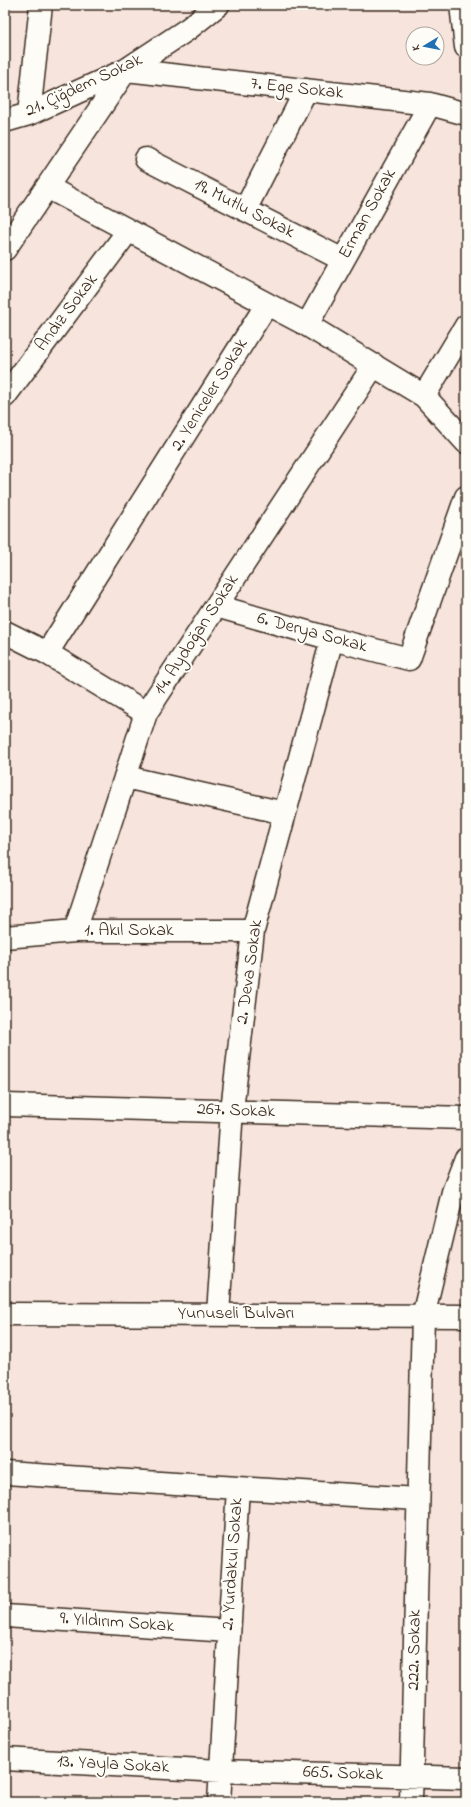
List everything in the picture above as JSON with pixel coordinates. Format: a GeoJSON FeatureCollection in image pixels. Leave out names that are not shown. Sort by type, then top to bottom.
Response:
{"type":"FeatureCollection","features":[{"type":"Feature","properties":{"kind":"street"},"geometry":{"type":"LineString","coordinates":[[29,114],[41,5]]}},
{"type":"Feature","properties":{"kind":"street"},"geometry":{"type":"LineString","coordinates":[[188,29],[190,5]]}},
{"type":"Feature","properties":{"kind":"street","name":"21. Çiğdem Sokak"},"geometry":{"type":"LineString","coordinates":[[5,120],[29,114],[126,70],[188,29],[218,5]]}},
{"type":"Feature","properties":{"kind":"street"},"geometry":{"type":"LineString","coordinates":[[461,5],[466,47]]}},
{"type":"Feature","properties":{"kind":"street"},"geometry":{"type":"LineString","coordinates":[[5,249],[126,70]]}},
{"type":"Feature","properties":{"kind":"street","name":"7. Ege Sokak"},"geometry":{"type":"LineString","coordinates":[[126,70],[430,104],[466,114]]}},
{"type":"Feature","properties":{"kind":"street"},"geometry":{"type":"LineString","coordinates":[[245,210],[306,90]]}},
{"type":"Feature","properties":{"kind":"street","name":"Erman Sokak"},"geometry":{"type":"LineString","coordinates":[[307,325],[430,104]]}},
{"type":"Feature","properties":{"kind":"street","name":"19. Mutlu Sokak"},"geometry":{"type":"LineString","coordinates":[[146,159],[343,260]]}},
{"type":"Feature","properties":{"kind":"street"},"geometry":{"type":"LineString","coordinates":[[47,187],[307,325],[374,365],[424,396],[466,442]]}},
{"type":"Feature","properties":{"kind":"street","name":"Andız Sokak"},"geometry":{"type":"LineString","coordinates":[[5,396],[128,230]]}},
{"type":"Feature","properties":{"kind":"street","name":"2. Yeniceler Sokak"},"geometry":{"type":"LineString","coordinates":[[47,654],[267,304]]}},
{"type":"Feature","properties":{"kind":"street"},"geometry":{"type":"LineString","coordinates":[[424,396],[466,326]]}},
{"type":"Feature","properties":{"kind":"street","name":"14. Aydoğan Sokak"},"geometry":{"type":"LineString","coordinates":[[75,931],[146,713],[374,365]]}},
{"type":"Feature","properties":{"kind":"street","name":"6. Derya Sokak"},"geometry":{"type":"LineString","coordinates":[[216,606],[409,659],[466,497]]}},
{"type":"Feature","properties":{"kind":"street"},"geometry":{"type":"LineString","coordinates":[[5,632],[47,654],[146,713]]}},
{"type":"Feature","properties":{"kind":"street","name":"2. Deva Sokak"},"geometry":{"type":"LineString","coordinates":[[218,1314],[232,1110],[253,931],[332,639]]}},
{"type":"Feature","properties":{"kind":"street"},"geometry":{"type":"LineString","coordinates":[[125,777],[284,813]]}},
{"type":"Feature","properties":{"kind":"street","name":"1. Akıl Sokak"},"geometry":{"type":"LineString","coordinates":[[5,937],[75,931],[253,931]]}},
{"type":"Feature","properties":{"kind":"street","name":"267. Sokak"},"geometry":{"type":"LineString","coordinates":[[5,1105],[232,1110],[466,1118]]}},
{"type":"Feature","properties":{"kind":"street"},"geometry":{"type":"LineString","coordinates":[[423,1316],[453,1192],[466,1158]]}},
{"type":"Feature","properties":{"kind":"street","name":"Yunuseli Bulvarı"},"geometry":{"type":"LineString","coordinates":[[5,1314],[466,1316]]}},
{"type":"Feature","properties":{"kind":"street","name":"222. Sokak"},"geometry":{"type":"LineString","coordinates":[[411,1802],[423,1316]]}},
{"type":"Feature","properties":{"kind":"street","name":"2. Yurdakul Sokak"},"geometry":{"type":"LineString","coordinates":[[5,1473],[238,1488],[218,1802]]}},
{"type":"Feature","properties":{"kind":"street"},"geometry":{"type":"LineString","coordinates":[[238,1488],[418,1499]]}},
{"type":"Feature","properties":{"kind":"street","name":"9. Yıldırım Sokak"},"geometry":{"type":"LineString","coordinates":[[5,1616],[229,1631]]}},
{"type":"Feature","properties":{"kind":"street","name":"13. Yayla Sokak"},"geometry":{"type":"LineString","coordinates":[[5,1759],[220,1771]]}},
{"type":"Feature","properties":{"kind":"street","name":"665. Sokak"},"geometry":{"type":"LineString","coordinates":[[220,1771],[466,1778]]}}]}
